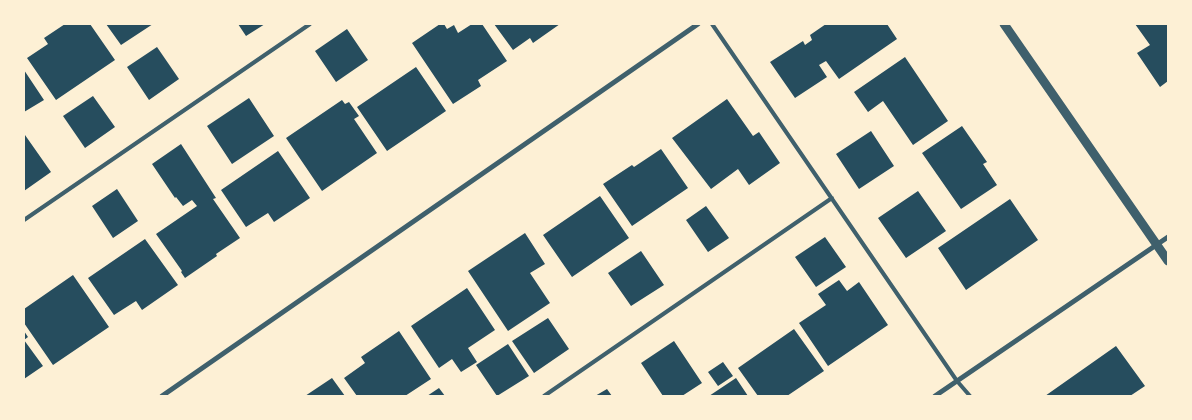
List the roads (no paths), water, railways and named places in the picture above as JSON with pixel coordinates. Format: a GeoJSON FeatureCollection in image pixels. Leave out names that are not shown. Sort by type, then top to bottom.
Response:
{"type":"FeatureCollection","features":[{"type":"Feature","properties":{"kind":"street"},"geometry":{"type":"LineString","coordinates":[[162,396],[698,24]]}},
{"type":"Feature","properties":{"kind":"street"},"geometry":{"type":"LineString","coordinates":[[1004,24],[1168,261]]}},
{"type":"Feature","properties":{"kind":"street"},"geometry":{"type":"LineString","coordinates":[[935,396],[1168,237]]}},
{"type":"Feature","properties":{"kind":"lane"},"geometry":{"type":"LineString","coordinates":[[24,220],[310,24]]}},
{"type":"Feature","properties":{"kind":"lane"},"geometry":{"type":"LineString","coordinates":[[712,24],[957,381],[970,396]]}},
{"type":"Feature","properties":{"kind":"lane"},"geometry":{"type":"LineString","coordinates":[[544,396],[832,198]]}}]}
